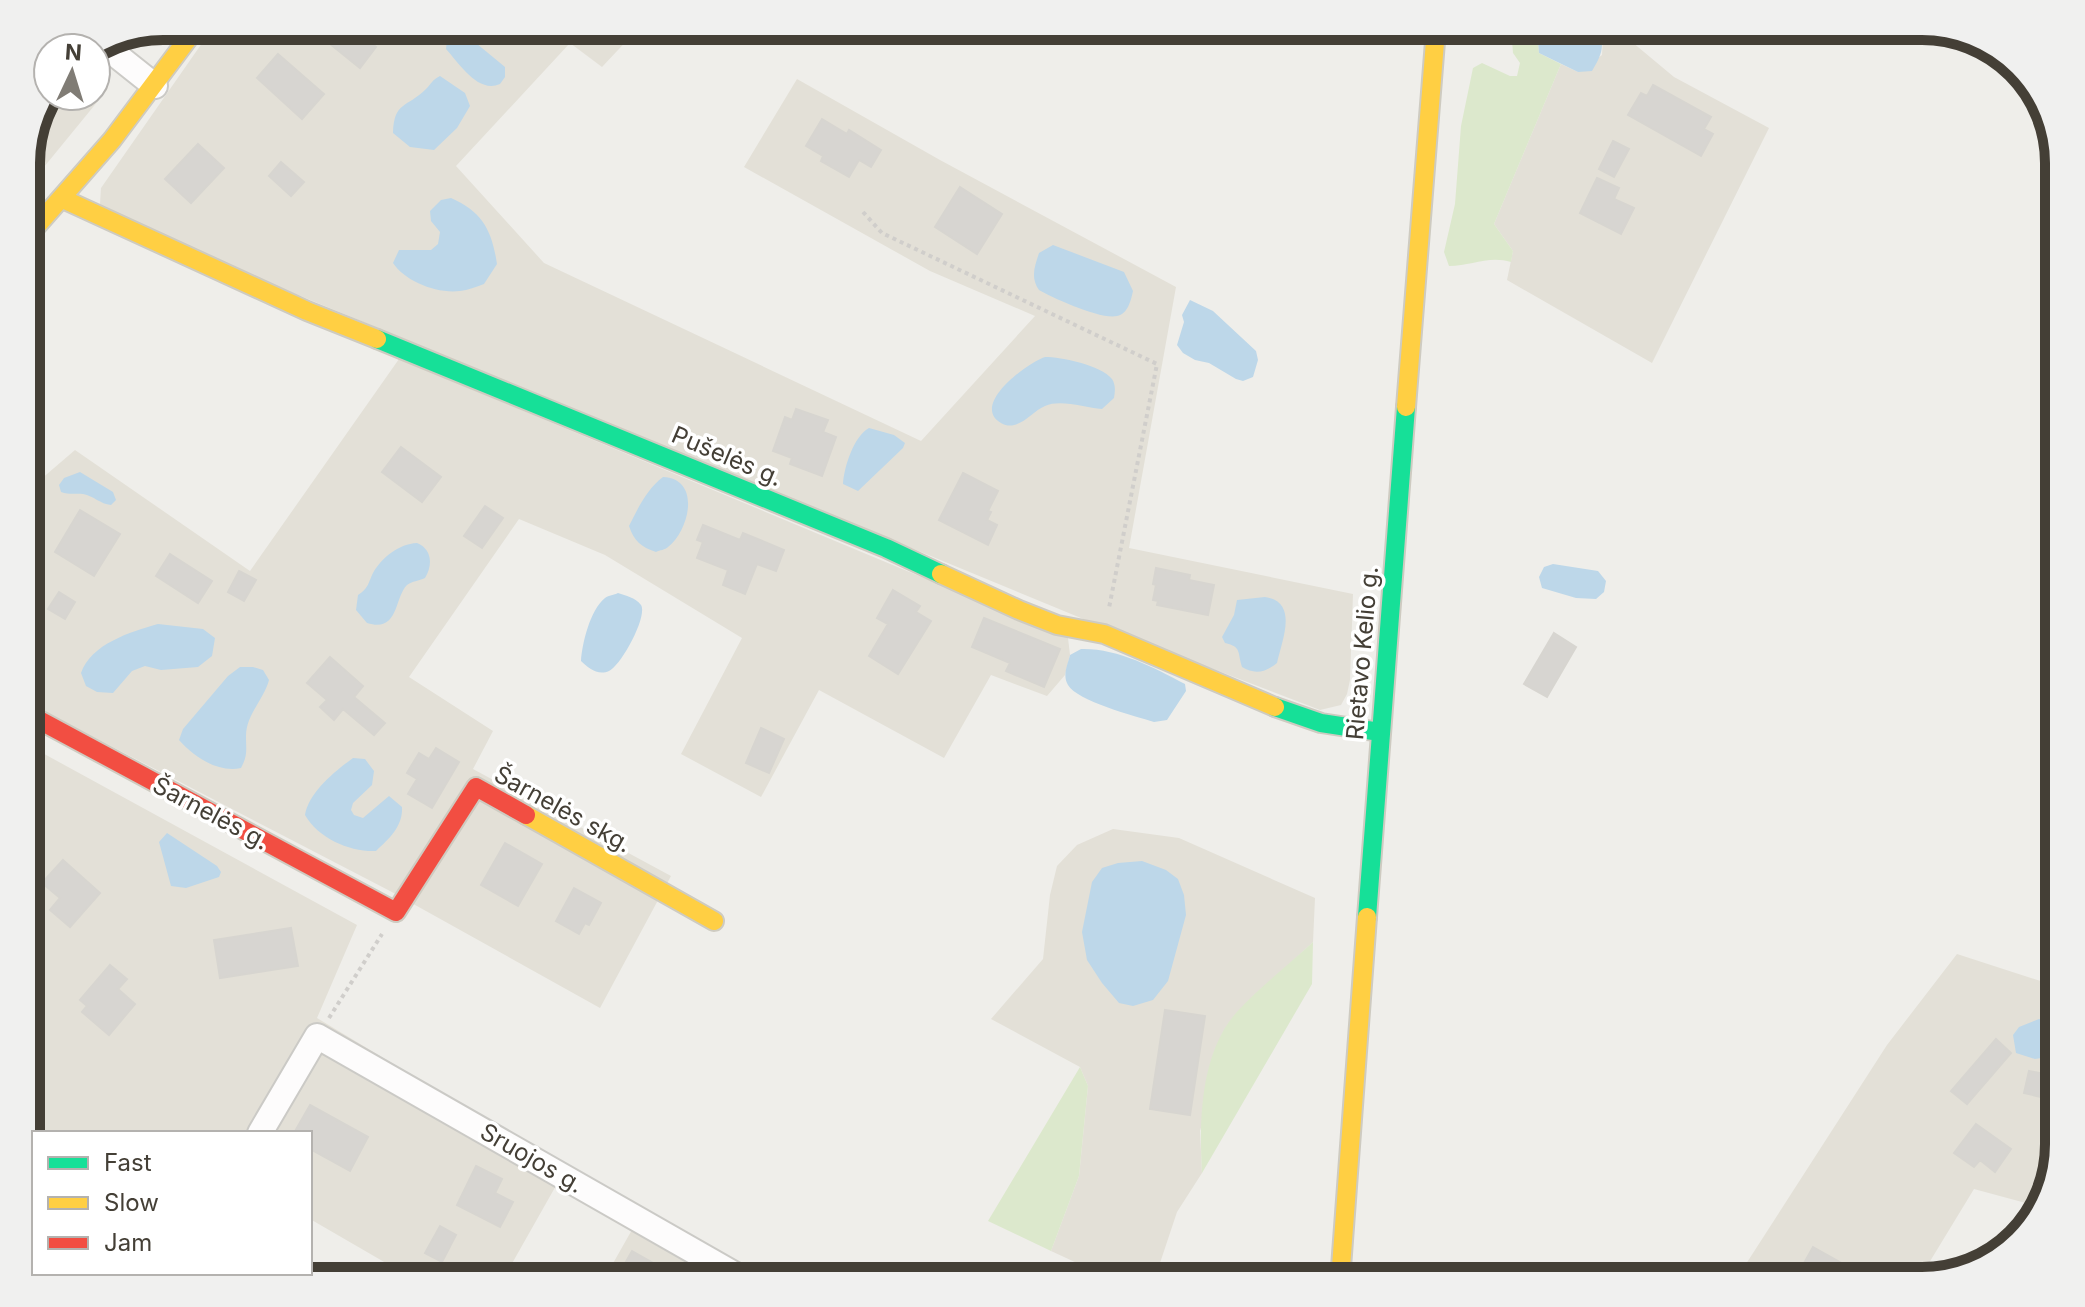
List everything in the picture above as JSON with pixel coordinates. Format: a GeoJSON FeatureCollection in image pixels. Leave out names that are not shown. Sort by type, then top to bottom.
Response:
{"type":"FeatureCollection","features":[{"type":"Feature","properties":{"kind":"street"},"geometry":{"type":"LineString","coordinates":[[40,223],[155,86],[187,40]]}},
{"type":"Feature","properties":{"kind":"street","name":"Rietavo Kelio g."},"geometry":{"type":"LineString","coordinates":[[1341,1267],[1435,40]]}},
{"type":"Feature","properties":{"kind":"street"},"geometry":{"type":"LineString","coordinates":[[112,52],[155,86]]}},
{"type":"Feature","properties":{"kind":"street","name":"Pušelės g."},"geometry":{"type":"LineString","coordinates":[[63,199],[307,311],[886,548],[1019,610],[1057,625],[1104,634],[1291,714],[1321,723],[1380,732]]}},
{"type":"Feature","properties":{"kind":"street","name":"Šarnelės g."},"geometry":{"type":"LineString","coordinates":[[40,721],[396,912]]}},
{"type":"Feature","properties":{"kind":"street","name":"Šarnelės skg."},"geometry":{"type":"LineString","coordinates":[[396,912],[476,787],[714,921]]}},
{"type":"Feature","properties":{"kind":"street"},"geometry":{"type":"LineString","coordinates":[[261,1131],[317,1036]]}},
{"type":"Feature","properties":{"kind":"street","name":"Sruojos g."},"geometry":{"type":"LineString","coordinates":[[317,1036],[721,1267]]}},
{"type":"Feature","properties":{"kind":"path"},"geometry":{"type":"LineString","coordinates":[[863,212],[882,233],[1157,364],[1104,634]]}},
{"type":"Feature","properties":{"kind":"path"},"geometry":{"type":"LineString","coordinates":[[317,1036],[396,912]]}},
{"type":"Feature","properties":{"kind":"shaded area"},"geometry":{"type":"Polygon","coordinates":[[[204,40],[627,40],[602,67],[570,43],[456,166],[544,263],[921,441],[1035,316],[930,271],[744,167],[797,79],[1176,287],[1129,548],[1353,594],[1347,694],[1341,705],[1320,710],[1093,623],[114,219],[100,204],[101,188],[204,40]]]}},
{"type":"Feature","properties":{"kind":"shaded area"},"geometry":{"type":"Polygon","coordinates":[[[1603,40],[1630,40],[1674,77],[1769,128],[1652,363],[1507,280],[1513,251],[1494,224],[1561,64],[1578,72],[1602,55],[1603,40]]]}},
{"type":"Feature","properties":{"kind":"shaded area"},"geometry":{"type":"Polygon","coordinates":[[[51,112],[89,112],[40,172],[44,131],[51,112]]]}},
{"type":"Feature","properties":{"kind":"shaded area"},"geometry":{"type":"Polygon","coordinates":[[[399,359],[1068,638],[1070,655],[1065,675],[1047,696],[991,675],[944,758],[819,690],[761,797],[681,754],[742,638],[605,555],[519,519],[409,677],[493,731],[473,769],[671,876],[600,1008],[390,891],[40,709],[40,480],[75,450],[250,571],[399,359]]]}},
{"type":"Feature","properties":{"kind":"shaded area"},"geometry":{"type":"Polygon","coordinates":[[[40,752],[357,925],[317,1018],[566,1168],[510,1267],[393,1267],[312,1220],[312,1131],[40,1131],[40,752]]]}},
{"type":"Feature","properties":{"kind":"shaded area"},"geometry":{"type":"Polygon","coordinates":[[[1113,829],[1179,838],[1315,898],[1313,942],[1235,1015],[1200,1131],[1202,1173],[1177,1212],[1159,1267],[1086,1267],[1051,1251],[1079,1176],[1088,1086],[1080,1067],[991,1019],[1043,959],[1050,895],[1057,866],[1077,845],[1113,829]]]}},
{"type":"Feature","properties":{"kind":"shaded area"},"geometry":{"type":"Polygon","coordinates":[[[1957,954],[2045,982],[2044,1160],[2029,1204],[1974,1189],[1927,1267],[1744,1267],[1887,1045],[1957,954]]]}},
{"type":"Feature","properties":{"kind":"shaded area"},"geometry":{"type":"Polygon","coordinates":[[[633,1228],[701,1267],[611,1267],[633,1228]]]}},
{"type":"Feature","properties":{"kind":"green space"},"geometry":{"type":"Polygon","coordinates":[[[1512,40],[1538,40],[1539,53],[1561,64],[1494,224],[1513,251],[1511,262],[1488,260],[1449,266],[1444,252],[1455,204],[1461,126],[1473,68],[1482,63],[1510,76],[1517,76],[1520,63],[1513,53],[1512,40]]]}},
{"type":"Feature","properties":{"kind":"green space"},"geometry":{"type":"Polygon","coordinates":[[[1313,942],[1312,984],[1202,1173],[1204,1089],[1215,1048],[1236,1013],[1313,942]]]}},
{"type":"Feature","properties":{"kind":"green space"},"geometry":{"type":"Polygon","coordinates":[[[1080,1067],[1088,1086],[1079,1176],[1051,1251],[988,1221],[1080,1067]]]}},
{"type":"Feature","properties":{"kind":"water"},"geometry":{"type":"Polygon","coordinates":[[[447,40],[472,40],[505,67],[505,77],[500,84],[484,85],[463,69],[446,49],[447,40]]]}},
{"type":"Feature","properties":{"kind":"water"},"geometry":{"type":"Polygon","coordinates":[[[1538,40],[1601,40],[1602,50],[1592,71],[1578,72],[1539,53],[1538,40]]]}},
{"type":"Feature","properties":{"kind":"water"},"geometry":{"type":"Polygon","coordinates":[[[440,76],[465,93],[470,106],[457,128],[434,150],[410,147],[393,133],[396,115],[440,76]]]}},
{"type":"Feature","properties":{"kind":"water"},"geometry":{"type":"Polygon","coordinates":[[[451,198],[471,210],[484,224],[497,264],[484,284],[460,291],[422,285],[393,263],[399,250],[431,250],[438,244],[440,232],[431,221],[430,211],[441,200],[451,198]]]}},
{"type":"Feature","properties":{"kind":"water"},"geometry":{"type":"Polygon","coordinates":[[[1053,245],[1124,272],[1133,291],[1124,313],[1117,316],[1100,315],[1039,290],[1034,276],[1037,258],[1039,253],[1053,245]]]}},
{"type":"Feature","properties":{"kind":"water"},"geometry":{"type":"Polygon","coordinates":[[[1190,300],[1213,311],[1256,351],[1258,360],[1253,377],[1243,381],[1236,379],[1209,363],[1183,353],[1177,345],[1184,322],[1182,315],[1190,300]]]}},
{"type":"Feature","properties":{"kind":"water"},"geometry":{"type":"Polygon","coordinates":[[[1045,357],[1080,363],[1107,374],[1114,384],[1114,398],[1102,409],[1051,404],[1019,423],[1001,423],[993,415],[992,406],[997,396],[1026,367],[1045,357]]]}},
{"type":"Feature","properties":{"kind":"water"},"geometry":{"type":"Polygon","coordinates":[[[869,428],[894,435],[905,443],[858,491],[843,484],[844,477],[854,445],[869,428]]]}},
{"type":"Feature","properties":{"kind":"water"},"geometry":{"type":"Polygon","coordinates":[[[80,472],[113,492],[116,500],[111,505],[87,495],[61,492],[59,485],[64,478],[80,472]]]}},
{"type":"Feature","properties":{"kind":"water"},"geometry":{"type":"Polygon","coordinates":[[[663,477],[675,480],[683,487],[688,507],[682,530],[667,548],[656,552],[639,543],[629,526],[648,493],[663,477]]]}},
{"type":"Feature","properties":{"kind":"water"},"geometry":{"type":"Polygon","coordinates":[[[417,543],[426,549],[430,558],[425,578],[407,585],[394,613],[385,623],[367,623],[356,610],[358,595],[386,557],[404,546],[417,543]]]}},
{"type":"Feature","properties":{"kind":"water"},"geometry":{"type":"Polygon","coordinates":[[[1553,564],[1598,571],[1606,581],[1604,592],[1596,599],[1576,598],[1542,588],[1539,577],[1544,567],[1553,564]]]}},
{"type":"Feature","properties":{"kind":"water"},"geometry":{"type":"Polygon","coordinates":[[[618,593],[633,598],[641,605],[641,619],[620,660],[609,671],[597,672],[581,661],[585,637],[600,603],[618,593]]]}},
{"type":"Feature","properties":{"kind":"water"},"geometry":{"type":"Polygon","coordinates":[[[1265,597],[1282,606],[1286,623],[1277,663],[1256,672],[1242,667],[1237,648],[1225,643],[1222,637],[1234,615],[1237,600],[1265,597]]]}},
{"type":"Feature","properties":{"kind":"water"},"geometry":{"type":"Polygon","coordinates":[[[158,624],[203,629],[215,638],[212,656],[198,667],[161,670],[145,666],[132,671],[113,693],[97,692],[86,686],[81,673],[93,654],[124,635],[158,624]]]}},
{"type":"Feature","properties":{"kind":"water"},"geometry":{"type":"Polygon","coordinates":[[[1081,649],[1108,652],[1134,660],[1185,684],[1186,691],[1167,720],[1154,722],[1094,702],[1074,691],[1066,681],[1070,655],[1081,649]]]}},
{"type":"Feature","properties":{"kind":"water"},"geometry":{"type":"Polygon","coordinates":[[[240,667],[263,670],[269,680],[249,721],[246,756],[241,768],[232,769],[215,766],[199,758],[179,740],[183,729],[228,676],[240,667]]]}},
{"type":"Feature","properties":{"kind":"water"},"geometry":{"type":"Polygon","coordinates":[[[353,758],[365,759],[374,771],[372,785],[353,803],[351,810],[354,815],[363,818],[389,796],[402,807],[398,826],[376,851],[356,849],[336,842],[318,831],[305,815],[317,791],[353,758]]]}},
{"type":"Feature","properties":{"kind":"water"},"geometry":{"type":"Polygon","coordinates":[[[167,833],[217,866],[221,872],[219,877],[186,888],[171,886],[159,842],[167,833]]]}},
{"type":"Feature","properties":{"kind":"water"},"geometry":{"type":"Polygon","coordinates":[[[1142,861],[1166,870],[1178,879],[1186,915],[1168,981],[1153,1000],[1133,1006],[1119,1003],[1102,983],[1087,960],[1082,932],[1092,882],[1102,868],[1142,861]]]}},
{"type":"Feature","properties":{"kind":"water"},"geometry":{"type":"Polygon","coordinates":[[[2039,1019],[2045,1020],[2045,1057],[2035,1059],[2016,1053],[2013,1035],[2019,1027],[2039,1019]]]}},
{"type":"Feature","properties":{"kind":"building"},"geometry":{"type":"Polygon","coordinates":[[[325,40],[367,40],[376,47],[360,68],[325,40]]]}},
{"type":"Feature","properties":{"kind":"building"},"geometry":{"type":"Polygon","coordinates":[[[278,54],[324,94],[302,119],[257,78],[278,54]]]}},
{"type":"Feature","properties":{"kind":"building"},"geometry":{"type":"Polygon","coordinates":[[[1653,85],[1711,117],[1704,129],[1713,134],[1701,156],[1628,115],[1641,93],[1647,96],[1653,85]]]}},
{"type":"Feature","properties":{"kind":"building"},"geometry":{"type":"Polygon","coordinates":[[[822,119],[847,134],[849,130],[881,150],[871,167],[859,160],[849,177],[821,161],[823,156],[806,146],[822,119]]]}},
{"type":"Feature","properties":{"kind":"building"},"geometry":{"type":"Polygon","coordinates":[[[1613,141],[1629,149],[1614,177],[1599,169],[1613,141]]]}},
{"type":"Feature","properties":{"kind":"building"},"geometry":{"type":"Polygon","coordinates":[[[198,144],[224,168],[191,203],[165,179],[198,144]]]}},
{"type":"Feature","properties":{"kind":"building"},"geometry":{"type":"Polygon","coordinates":[[[281,162],[304,182],[291,196],[269,176],[281,162]]]}},
{"type":"Feature","properties":{"kind":"building"},"geometry":{"type":"Polygon","coordinates":[[[1597,178],[1619,188],[1614,199],[1634,208],[1621,234],[1580,213],[1597,178]]]}},
{"type":"Feature","properties":{"kind":"building"},"geometry":{"type":"Polygon","coordinates":[[[960,187],[1002,214],[977,254],[935,227],[960,187]]]}},
{"type":"Feature","properties":{"kind":"building"},"geometry":{"type":"Polygon","coordinates":[[[796,409],[828,420],[823,432],[836,437],[822,476],[790,464],[792,458],[773,451],[785,417],[792,420],[796,409]]]}},
{"type":"Feature","properties":{"kind":"building"},"geometry":{"type":"Polygon","coordinates":[[[401,447],[441,477],[422,502],[382,472],[401,447]]]}},
{"type":"Feature","properties":{"kind":"building"},"geometry":{"type":"Polygon","coordinates":[[[963,473],[998,491],[988,511],[991,512],[987,520],[997,525],[988,545],[939,520],[963,473]]]}},
{"type":"Feature","properties":{"kind":"building"},"geometry":{"type":"Polygon","coordinates":[[[485,506],[503,518],[482,548],[464,536],[485,506]]]}},
{"type":"Feature","properties":{"kind":"building"},"geometry":{"type":"Polygon","coordinates":[[[80,510],[120,534],[94,576],[55,552],[80,510]]]}},
{"type":"Feature","properties":{"kind":"building"},"geometry":{"type":"Polygon","coordinates":[[[703,525],[740,540],[743,533],[784,550],[776,571],[757,564],[745,594],[723,585],[728,570],[697,558],[703,542],[697,540],[703,525]]]}},
{"type":"Feature","properties":{"kind":"building"},"geometry":{"type":"Polygon","coordinates":[[[170,554],[212,581],[198,603],[156,576],[170,554]]]}},
{"type":"Feature","properties":{"kind":"building"},"geometry":{"type":"Polygon","coordinates":[[[1156,568],[1190,575],[1189,580],[1214,585],[1208,615],[1157,605],[1158,601],[1153,600],[1156,568]]]}},
{"type":"Feature","properties":{"kind":"building"},"geometry":{"type":"Polygon","coordinates":[[[239,571],[256,580],[244,601],[228,592],[239,571]]]}},
{"type":"Feature","properties":{"kind":"building"},"geometry":{"type":"Polygon","coordinates":[[[893,590],[920,606],[916,612],[931,621],[898,674],[869,656],[888,624],[877,618],[893,590]]]}},
{"type":"Feature","properties":{"kind":"building"},"geometry":{"type":"Polygon","coordinates":[[[59,592],[75,602],[65,619],[48,609],[59,592]]]}},
{"type":"Feature","properties":{"kind":"building"},"geometry":{"type":"Polygon","coordinates":[[[984,618],[1060,649],[1044,687],[1006,671],[1010,663],[972,647],[984,618]]]}},
{"type":"Feature","properties":{"kind":"building"},"geometry":{"type":"Polygon","coordinates":[[[1554,633],[1576,647],[1547,697],[1524,684],[1554,633]]]}},
{"type":"Feature","properties":{"kind":"building"},"geometry":{"type":"Polygon","coordinates":[[[330,657],[363,686],[354,697],[385,723],[374,735],[343,709],[334,720],[320,707],[327,700],[307,683],[330,657]]]}},
{"type":"Feature","properties":{"kind":"building"},"geometry":{"type":"Polygon","coordinates":[[[761,728],[784,739],[769,773],[746,763],[761,728]]]}},
{"type":"Feature","properties":{"kind":"building"},"geometry":{"type":"Polygon","coordinates":[[[436,748],[459,762],[432,808],[408,794],[417,779],[407,773],[419,753],[429,759],[436,748]]]}},
{"type":"Feature","properties":{"kind":"building"},"geometry":{"type":"Polygon","coordinates":[[[505,843],[542,864],[518,906],[481,885],[505,843]]]}},
{"type":"Feature","properties":{"kind":"building"},"geometry":{"type":"Polygon","coordinates":[[[63,860],[100,893],[70,927],[50,910],[60,898],[42,883],[63,860]]]}},
{"type":"Feature","properties":{"kind":"building"},"geometry":{"type":"Polygon","coordinates":[[[574,888],[601,903],[589,925],[585,923],[579,934],[556,921],[574,888]]]}},
{"type":"Feature","properties":{"kind":"building"},"geometry":{"type":"Polygon","coordinates":[[[291,928],[298,966],[220,978],[214,940],[291,928]]]}},
{"type":"Feature","properties":{"kind":"building"},"geometry":{"type":"Polygon","coordinates":[[[110,965],[127,979],[118,989],[135,1004],[109,1035],[82,1012],[87,1006],[80,1000],[110,965]]]}},
{"type":"Feature","properties":{"kind":"building"},"geometry":{"type":"Polygon","coordinates":[[[1165,1010],[1205,1016],[1190,1115],[1150,1109],[1165,1010]]]}},
{"type":"Feature","properties":{"kind":"building"},"geometry":{"type":"Polygon","coordinates":[[[1996,1039],[2011,1053],[1967,1104],[1951,1091],[1996,1039]]]}},
{"type":"Feature","properties":{"kind":"building"},"geometry":{"type":"Polygon","coordinates":[[[2029,1071],[2045,1074],[2045,1098],[2024,1093],[2029,1071]]]}},
{"type":"Feature","properties":{"kind":"building"},"geometry":{"type":"Polygon","coordinates":[[[310,1105],[368,1137],[350,1171],[312,1150],[312,1131],[295,1131],[310,1105]]]}},
{"type":"Feature","properties":{"kind":"building"},"geometry":{"type":"Polygon","coordinates":[[[1976,1124],[2011,1149],[1995,1172],[1980,1160],[1974,1167],[1954,1153],[1976,1124]]]}},
{"type":"Feature","properties":{"kind":"building"},"geometry":{"type":"Polygon","coordinates":[[[476,1166],[502,1179],[495,1193],[513,1202],[500,1227],[457,1205],[476,1166]]]}},
{"type":"Feature","properties":{"kind":"building"},"geometry":{"type":"Polygon","coordinates":[[[440,1226],[456,1235],[442,1262],[425,1253],[440,1226]]]}},
{"type":"Feature","properties":{"kind":"building"},"geometry":{"type":"Polygon","coordinates":[[[1813,1247],[1848,1267],[1802,1267],[1813,1247]]]}},
{"type":"Feature","properties":{"kind":"building"},"geometry":{"type":"Polygon","coordinates":[[[632,1251],[660,1267],[623,1267],[632,1251]]]}},
{"type":"Feature","properties":{"kind":"traffic: fast"},"geometry":{"type":"LineString","coordinates":[[377,339],[886,548],[941,574]]}},
{"type":"Feature","properties":{"kind":"traffic: fast"},"geometry":{"type":"LineString","coordinates":[[1367,917],[1406,407]]}},
{"type":"Feature","properties":{"kind":"traffic: fast"},"geometry":{"type":"LineString","coordinates":[[1275,707],[1321,723],[1380,732]]}},
{"type":"Feature","properties":{"kind":"traffic: slow"},"geometry":{"type":"LineString","coordinates":[[40,222],[112,140],[187,40]]}},
{"type":"Feature","properties":{"kind":"traffic: slow"},"geometry":{"type":"LineString","coordinates":[[1406,407],[1435,40]]}},
{"type":"Feature","properties":{"kind":"traffic: slow"},"geometry":{"type":"LineString","coordinates":[[63,199],[307,311],[377,339]]}},
{"type":"Feature","properties":{"kind":"traffic: slow"},"geometry":{"type":"LineString","coordinates":[[941,574],[1019,610],[1057,625],[1104,634],[1275,707]]}},
{"type":"Feature","properties":{"kind":"traffic: slow"},"geometry":{"type":"LineString","coordinates":[[526,815],[714,921]]}},
{"type":"Feature","properties":{"kind":"traffic: slow"},"geometry":{"type":"LineString","coordinates":[[1341,1267],[1367,917]]}},
{"type":"Feature","properties":{"kind":"traffic: jam"},"geometry":{"type":"LineString","coordinates":[[40,721],[396,912],[476,787],[526,815]]}}]}
